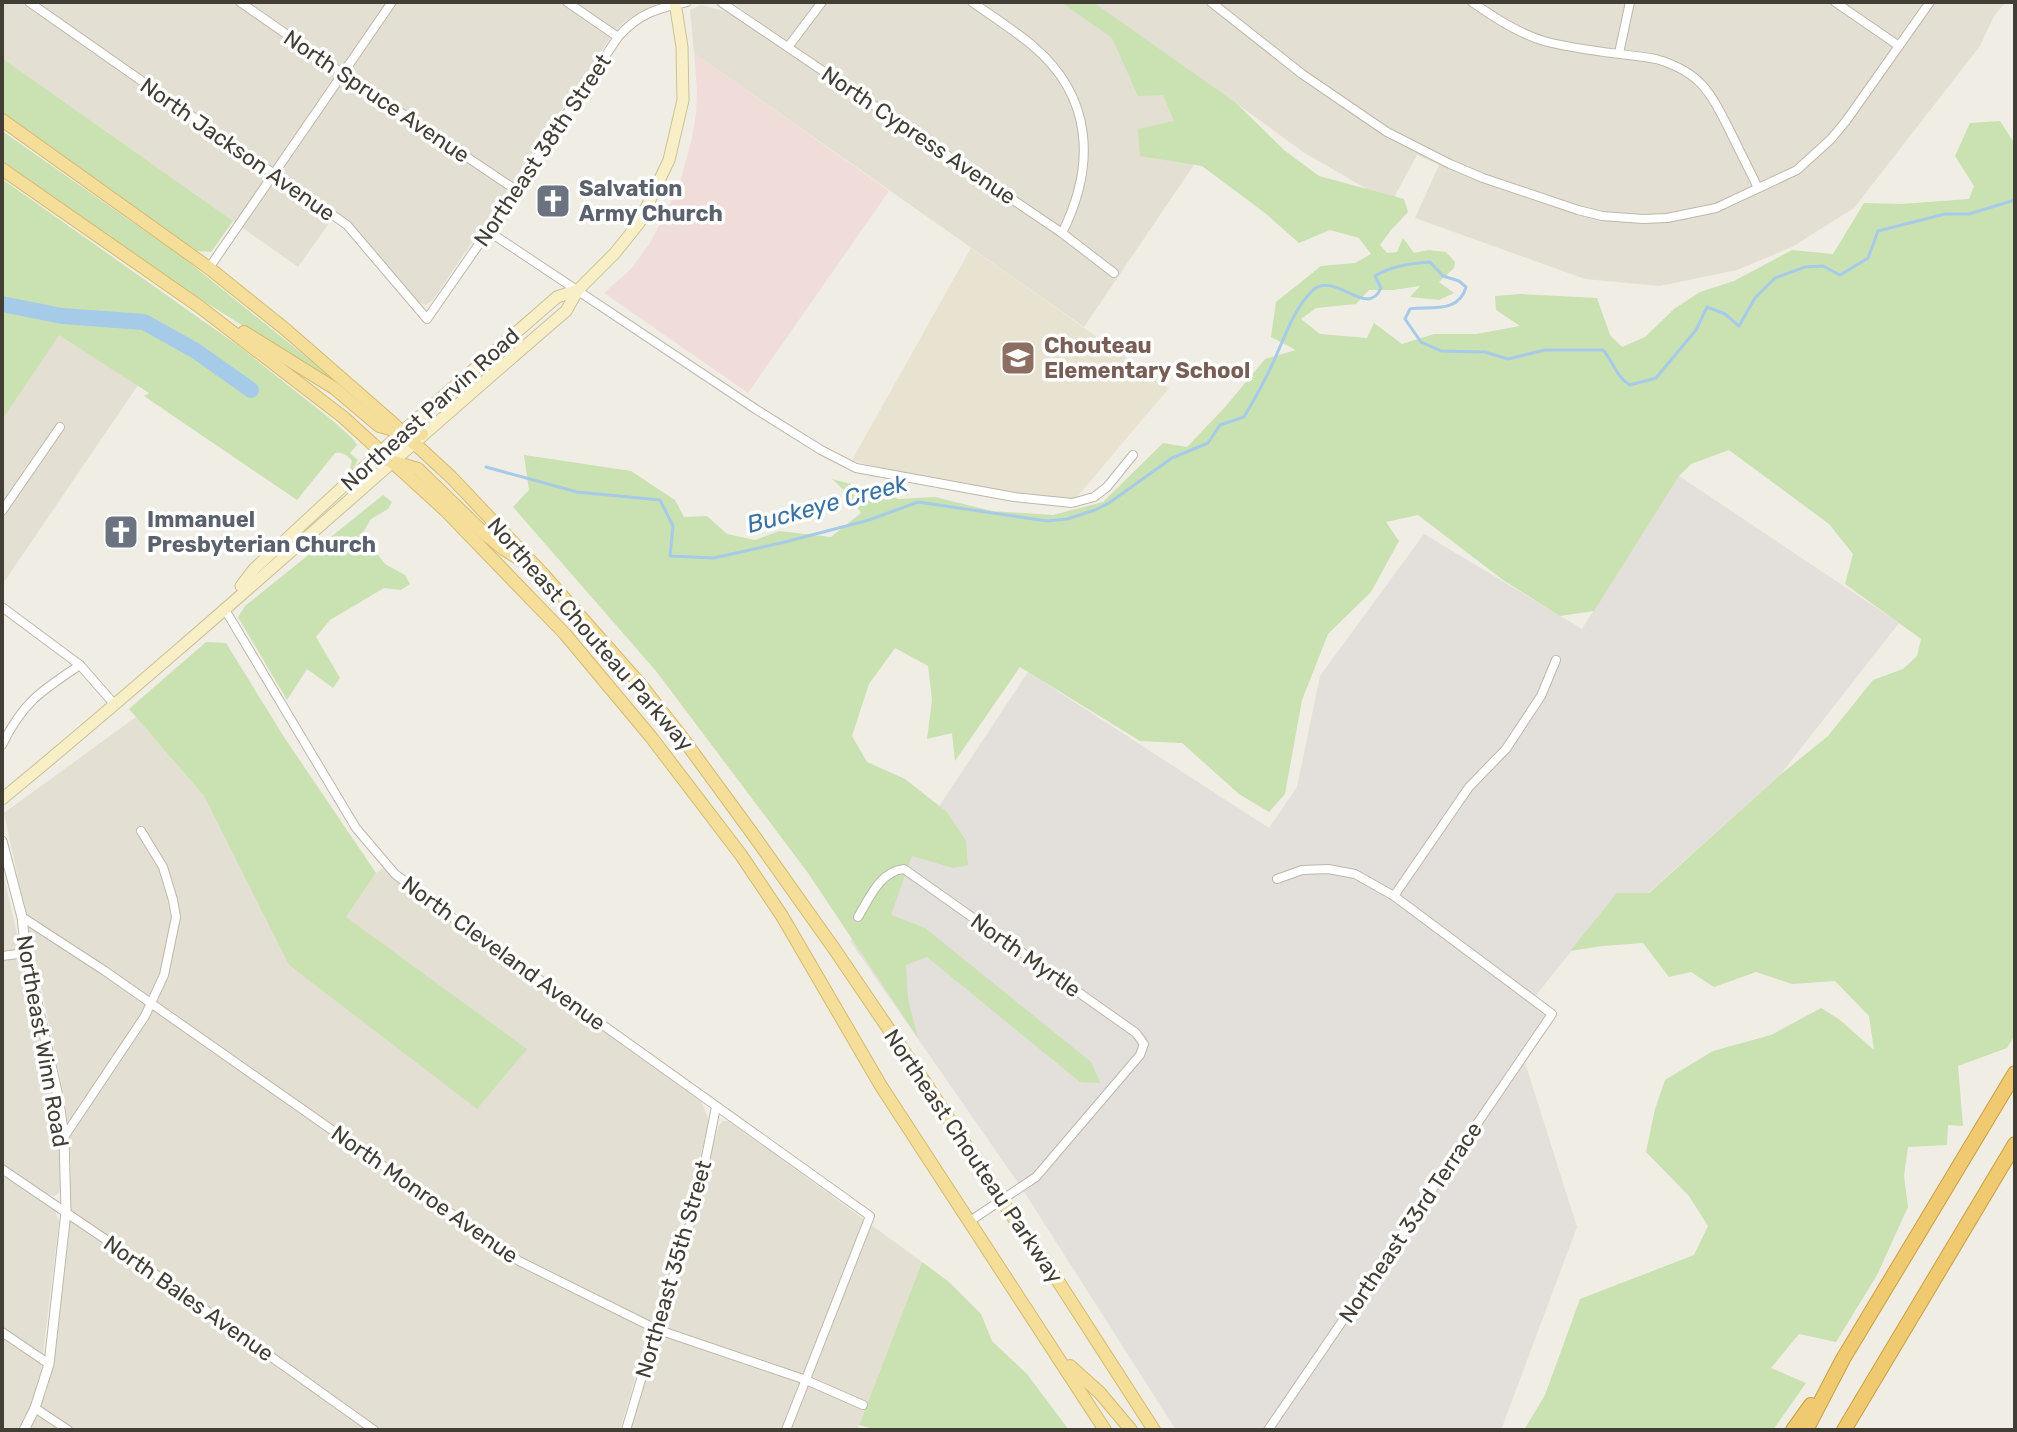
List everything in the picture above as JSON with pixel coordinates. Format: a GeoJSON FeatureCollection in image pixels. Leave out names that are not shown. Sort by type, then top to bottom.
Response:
{"type":"FeatureCollection","features":[{"type":"Feature","properties":{"kind":"highway"},"geometry":{"type":"LineString","coordinates":[[1806,1430],[1843,1359],[2015,1073]]}},
{"type":"Feature","properties":{"kind":"highway"},"geometry":{"type":"LineString","coordinates":[[1844,1430],[2015,1144]]}},
{"type":"Feature","properties":{"kind":"highway"},"geometry":{"type":"LineString","coordinates":[[1793,1430],[1843,1359]]}},
{"type":"Feature","properties":{"kind":"highway"},"geometry":{"type":"LineString","coordinates":[[1857,1430],[1879,1373]]}},
{"type":"Feature","properties":{"kind":"main road","name":"Northeast Parvin Road"},"geometry":{"type":"LineString","coordinates":[[2,799],[115,705],[566,311],[578,290],[615,253],[639,223],[669,160],[683,100],[679,3]]}},
{"type":"Feature","properties":{"kind":"main road","name":"Northeast Chouteau Parkway"},"geometry":{"type":"LineString","coordinates":[[2,120],[209,268],[313,353],[402,432],[418,438],[641,685],[690,748],[844,963],[1058,1281],[1154,1430]]}},
{"type":"Feature","properties":{"kind":"main road","name":"Northeast Chouteau Parkway"},"geometry":{"type":"LineString","coordinates":[[2,169],[200,307],[343,417],[376,456],[391,461],[445,510],[565,634],[651,737],[741,855],[782,916],[881,1086],[1105,1430]]}},
{"type":"Feature","properties":{"kind":"main road","name":"Northeast Parvin Road"},"geometry":{"type":"LineString","coordinates":[[224,608],[254,569],[402,432],[557,297],[578,290]]}},
{"type":"Feature","properties":{"kind":"main road"},"geometry":{"type":"LineString","coordinates":[[200,307],[334,388],[379,426],[402,432]]}},
{"type":"Feature","properties":{"kind":"main road"},"geometry":{"type":"LineString","coordinates":[[391,461],[418,469],[485,534],[542,573]]}},
{"type":"Feature","properties":{"kind":"main road"},"geometry":{"type":"LineString","coordinates":[[1056,1353],[1100,1393],[1131,1430]]}},
{"type":"Feature","properties":{"kind":"street","name":"North Jackson Avenue"},"geometry":{"type":"LineString","coordinates":[[29,2],[347,225],[427,319]]}},
{"type":"Feature","properties":{"kind":"street","name":"North Spruce Avenue"},"geometry":{"type":"LineString","coordinates":[[240,2],[516,190]]}},
{"type":"Feature","properties":{"kind":"street"},"geometry":{"type":"LineString","coordinates":[[209,268],[392,2]]}},
{"type":"Feature","properties":{"kind":"street"},"geometry":{"type":"LineString","coordinates":[[567,2],[618,37]]}},
{"type":"Feature","properties":{"kind":"street","name":"North Cypress Avenue"},"geometry":{"type":"LineString","coordinates":[[721,2],[1062,233],[1114,273]]}},
{"type":"Feature","properties":{"kind":"street"},"geometry":{"type":"LineString","coordinates":[[788,47],[822,2]]}},
{"type":"Feature","properties":{"kind":"street"},"geometry":{"type":"LineString","coordinates":[[972,2],[1034,47],[1069,88],[1083,132],[1083,164],[1076,200],[1062,233]]}},
{"type":"Feature","properties":{"kind":"street"},"geometry":{"type":"LineString","coordinates":[[984,10],[990,2]]}},
{"type":"Feature","properties":{"kind":"street"},"geometry":{"type":"LineString","coordinates":[[1211,2],[1302,74],[1387,132],[1450,164],[1590,213],[1643,219],[1680,216],[1716,208],[1797,170],[1831,139],[1859,105],[1930,2]]}},
{"type":"Feature","properties":{"kind":"street"},"geometry":{"type":"LineString","coordinates":[[1472,2],[1505,24],[1544,41],[1656,59],[1669,62],[1692,75],[1711,94],[1758,188]]}},
{"type":"Feature","properties":{"kind":"street"},"geometry":{"type":"LineString","coordinates":[[1619,53],[1630,2]]}},
{"type":"Feature","properties":{"kind":"street"},"geometry":{"type":"LineString","coordinates":[[1835,2],[1899,46]]}},
{"type":"Feature","properties":{"kind":"street","name":"Northeast 38th Street"},"geometry":{"type":"LineString","coordinates":[[427,319],[618,37],[643,15],[679,3]]}},
{"type":"Feature","properties":{"kind":"street"},"geometry":{"type":"LineString","coordinates":[[488,231],[757,410],[856,468],[1014,497],[1072,503],[1094,497],[1107,487],[1133,455]]}},
{"type":"Feature","properties":{"kind":"street"},"geometry":{"type":"LineString","coordinates":[[2,511],[60,427]]}},
{"type":"Feature","properties":{"kind":"street"},"geometry":{"type":"LineString","coordinates":[[2,607],[80,665],[115,705]]}},
{"type":"Feature","properties":{"kind":"street","name":"North Cleveland Avenue"},"geometry":{"type":"LineString","coordinates":[[224,608],[356,828],[395,874],[870,1216],[806,1380]]}},
{"type":"Feature","properties":{"kind":"street"},"geometry":{"type":"LineString","coordinates":[[1277,879],[1302,870],[1328,869],[1355,874],[1394,896],[1469,787],[1506,749],[1541,696],[1556,660]]}},
{"type":"Feature","properties":{"kind":"street"},"geometry":{"type":"LineString","coordinates":[[2,745],[11,726],[28,704],[80,665]]}},
{"type":"Feature","properties":{"kind":"street"},"geometry":{"type":"LineString","coordinates":[[64,1137],[152,1004],[164,975],[176,917],[163,867],[141,831]]}},
{"type":"Feature","properties":{"kind":"street","name":"Northeast Winn Road"},"geometry":{"type":"LineString","coordinates":[[2,841],[22,917],[26,953],[58,1096],[64,1137],[66,1212],[49,1364],[35,1408],[24,1430]]}},
{"type":"Feature","properties":{"kind":"street","name":"North Myrtle"},"geometry":{"type":"LineString","coordinates":[[858,917],[886,875],[904,869],[1136,1033],[1144,1044],[1140,1055],[1036,1177],[1002,1201]]}},
{"type":"Feature","properties":{"kind":"street","name":"Northeast 33rd Terrace"},"geometry":{"type":"LineString","coordinates":[[1268,1430],[1552,1014],[1394,896]]}},
{"type":"Feature","properties":{"kind":"street","name":"North Monroe Avenue"},"geometry":{"type":"LineString","coordinates":[[22,917],[152,1004],[495,1245],[544,1274],[656,1329],[806,1380],[863,1405]]}},
{"type":"Feature","properties":{"kind":"street"},"geometry":{"type":"LineString","coordinates":[[2,956],[26,953]]}},
{"type":"Feature","properties":{"kind":"street","name":"Northeast 35th Street"},"geometry":{"type":"LineString","coordinates":[[626,1430],[697,1202],[716,1107]]}},
{"type":"Feature","properties":{"kind":"street","name":"North Bales Avenue"},"geometry":{"type":"LineString","coordinates":[[2,1169],[374,1430]]}},
{"type":"Feature","properties":{"kind":"street"},"geometry":{"type":"LineString","coordinates":[[970,1221],[1002,1201]]}},
{"type":"Feature","properties":{"kind":"street"},"geometry":{"type":"LineString","coordinates":[[2,1332],[49,1364]]}},
{"type":"Feature","properties":{"kind":"street"},"geometry":{"type":"LineString","coordinates":[[786,1430],[806,1380]]}},
{"type":"Feature","properties":{"kind":"street"},"geometry":{"type":"LineString","coordinates":[[35,1408],[68,1430]]}},
{"type":"Feature","properties":{"kind":"shaded area"},"geometry":{"type":"Polygon","coordinates":[[[2,2],[661,2],[622,24],[608,41],[433,300],[426,305],[417,302],[337,212],[298,267],[2,58],[2,2]]]}},
{"type":"Feature","properties":{"kind":"shaded area"},"geometry":{"type":"Polygon","coordinates":[[[732,2],[2006,2],[1994,16],[1980,46],[1854,208],[1792,247],[1737,270],[1660,286],[1585,279],[1415,218],[1439,165],[1417,155],[1391,203],[1303,152],[1236,103],[1084,327],[694,53],[690,10],[701,5],[728,12],[790,55],[795,48],[732,2]]]}},
{"type":"Feature","properties":{"kind":"shaded area"},"geometry":{"type":"Polygon","coordinates":[[[694,53],[889,191],[748,393],[604,293],[631,269],[650,243],[679,186],[696,114],[694,53]]]}},
{"type":"Feature","properties":{"kind":"shaded area","name":"Chouteau Elementary School"},"geometry":{"type":"Polygon","coordinates":[[[971,248],[1169,388],[1072,503],[929,482],[852,460],[971,248]]]}},
{"type":"Feature","properties":{"kind":"shaded area"},"geometry":{"type":"Polygon","coordinates":[[[58,334],[138,385],[2,585],[2,420],[58,334]]]}},
{"type":"Feature","properties":{"kind":"shaded area"},"geometry":{"type":"Polygon","coordinates":[[[1679,476],[1899,623],[1780,775],[1648,893],[1617,894],[1533,999],[1552,1014],[1523,1056],[1577,1227],[1501,1430],[1176,1430],[1021,1187],[850,941],[1028,672],[1269,828],[1297,787],[1320,676],[1424,534],[1582,629],[1679,476]]]}},
{"type":"Feature","properties":{"kind":"shaded area"},"geometry":{"type":"Polygon","coordinates":[[[136,717],[204,796],[289,965],[305,977],[376,873],[383,868],[419,899],[701,1101],[708,1118],[708,1129],[620,1430],[30,1430],[47,1391],[57,1337],[69,1234],[71,1162],[65,1100],[4,813],[136,717]]]}},
{"type":"Feature","properties":{"kind":"shaded area"},"geometry":{"type":"Polygon","coordinates":[[[2,869],[57,1124],[61,1186],[54,1196],[41,1192],[2,1164],[2,869]]]}},
{"type":"Feature","properties":{"kind":"shaded area"},"geometry":{"type":"Polygon","coordinates":[[[729,1121],[922,1262],[857,1430],[629,1430],[719,1125],[729,1121]]]}},
{"type":"Feature","properties":{"kind":"shaded area"},"geometry":{"type":"Polygon","coordinates":[[[2,1174],[51,1207],[59,1222],[41,1370],[30,1407],[18,1430],[2,1430],[2,1174]]]}},
{"type":"Feature","properties":{"kind":"green space"},"geometry":{"type":"Polygon","coordinates":[[[1061,2],[1093,2],[1236,103],[1284,150],[1319,176],[1404,199],[1408,212],[1380,245],[1387,253],[1397,252],[1403,238],[1414,253],[1429,250],[1446,252],[1455,262],[1454,268],[1439,282],[1454,293],[1439,300],[1410,297],[1420,286],[1369,290],[1356,304],[1316,308],[1301,319],[1320,334],[1367,338],[1374,323],[1402,344],[1434,334],[1476,334],[1520,326],[1496,310],[1495,296],[1521,294],[1597,298],[1610,335],[1622,347],[1645,337],[1674,309],[1700,292],[1734,281],[1792,250],[1833,254],[1864,203],[1901,204],[1969,199],[1974,186],[1955,156],[1970,123],[2000,121],[2015,144],[2015,1035],[2007,1048],[1958,1066],[1963,1126],[1948,1125],[1947,1145],[1908,1147],[1904,1176],[1908,1207],[1877,1275],[1836,1342],[1799,1334],[1771,1368],[1806,1383],[1773,1430],[1524,1430],[1545,1395],[1580,1299],[1694,1255],[1708,1226],[1689,1196],[1646,1152],[1665,1080],[1713,1051],[1771,1035],[1821,1008],[1874,1050],[1869,1016],[1835,981],[1792,984],[1756,972],[1714,987],[1691,972],[1669,977],[1643,943],[1570,951],[1617,893],[1649,893],[1828,736],[1873,680],[1903,669],[1917,656],[1921,639],[1845,584],[1853,554],[1829,524],[1729,450],[1691,464],[1679,476],[1594,611],[1560,616],[1503,580],[1418,515],[1386,522],[1399,541],[1371,592],[1328,634],[1302,700],[1285,794],[1269,812],[1239,794],[1182,743],[1140,741],[1020,667],[955,761],[952,733],[927,739],[932,700],[928,666],[895,648],[869,684],[852,736],[867,762],[905,779],[947,812],[966,841],[968,865],[953,868],[912,856],[891,915],[925,928],[1091,1062],[1100,1083],[1080,1082],[927,957],[906,965],[908,999],[918,1038],[808,873],[656,671],[513,507],[529,490],[524,455],[631,471],[675,500],[684,517],[707,516],[727,534],[755,540],[779,531],[831,537],[861,513],[849,495],[832,479],[898,499],[935,497],[992,511],[1053,515],[1103,502],[1163,443],[1187,447],[1265,359],[1296,350],[1271,337],[1276,302],[1321,266],[1355,263],[1371,254],[1359,238],[1330,230],[1299,243],[1202,166],[1140,156],[1138,129],[1174,121],[1163,95],[1138,96],[1112,38],[1061,2]]]}},
{"type":"Feature","properties":{"kind":"green space"},"geometry":{"type":"Polygon","coordinates":[[[2,58],[233,221],[211,252],[197,251],[2,114],[2,58]]]}},
{"type":"Feature","properties":{"kind":"green space"},"geometry":{"type":"Polygon","coordinates":[[[2,131],[185,259],[377,418],[336,385],[188,291],[2,162],[2,131]]]}},
{"type":"Feature","properties":{"kind":"green space"},"geometry":{"type":"Polygon","coordinates":[[[2,179],[240,347],[333,421],[357,445],[350,453],[358,460],[352,470],[352,461],[348,457],[335,453],[297,500],[144,396],[149,393],[59,335],[2,420],[2,179]]]}},
{"type":"Feature","properties":{"kind":"green space"},"geometry":{"type":"Polygon","coordinates":[[[383,495],[392,502],[388,509],[371,519],[362,534],[385,564],[405,575],[410,584],[401,590],[384,588],[330,620],[316,637],[340,678],[333,688],[307,669],[287,700],[238,617],[245,606],[383,495]]]}},
{"type":"Feature","properties":{"kind":"green space"},"geometry":{"type":"Polygon","coordinates":[[[206,642],[226,643],[284,737],[376,873],[346,917],[527,1049],[477,1109],[289,965],[204,796],[129,709],[206,642]]]}},
{"type":"Feature","properties":{"kind":"green space"},"geometry":{"type":"Polygon","coordinates":[[[922,1262],[949,1282],[981,1314],[992,1341],[1027,1374],[1069,1430],[878,1430],[859,1425],[922,1262]]]}},
{"type":"Feature","properties":{"kind":"waterway","name":"Buckeye Creek"},"geometry":{"type":"LineString","coordinates":[[486,467],[577,492],[660,500],[673,526],[670,556],[714,558],[869,520],[918,502],[1047,521],[1067,519],[1109,503],[1172,458],[1208,443],[1220,425],[1244,417],[1295,314],[1312,291],[1321,286],[1331,286],[1368,299],[1381,288],[1375,276],[1402,266],[1430,262],[1443,276],[1466,287],[1462,296],[1450,305],[1410,309],[1405,319],[1421,342],[1441,351],[1485,352],[1508,359],[1545,350],[1603,350],[1621,378],[1630,385],[1656,378],[1696,330],[1707,307],[1725,314],[1739,326],[1755,298],[1775,278],[1805,267],[1823,266],[1840,275],[1868,258],[1878,231],[1945,214],[1969,214],[2015,200]]}},
{"type":"Feature","properties":{"kind":"waterway","name":"Buckeye Creek"},"geometry":{"type":"LineString","coordinates":[[2,304],[62,316],[144,322],[196,351],[251,390]]}},
{"type":"Feature","properties":{"kind":"place","name":"Salvation Army Church"},"geometry":{"type":"Point","coordinates":[553,201]}},
{"type":"Feature","properties":{"kind":"place","name":"Chouteau Elementary School"},"geometry":{"type":"Point","coordinates":[1018,358]}},
{"type":"Feature","properties":{"kind":"place","name":"Immanuel Presbyterian Church"},"geometry":{"type":"Point","coordinates":[121,532]}}]}
